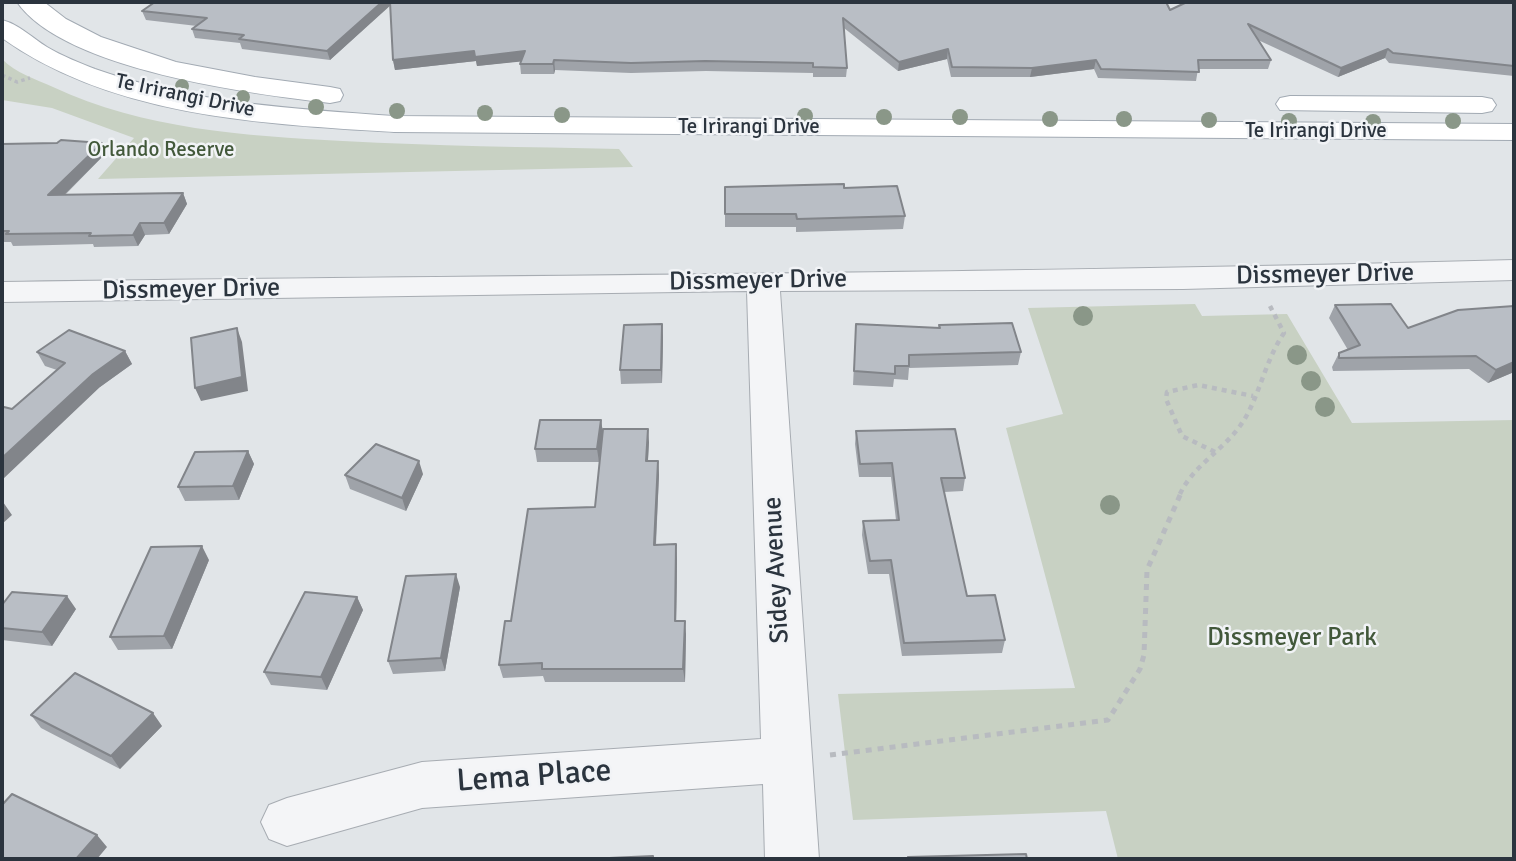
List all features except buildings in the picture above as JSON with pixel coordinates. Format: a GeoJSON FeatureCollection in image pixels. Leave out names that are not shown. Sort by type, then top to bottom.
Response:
{"type":"FeatureCollection","features":[{"type":"Feature","properties":{"kind":"main road","name":"Te Irirangi Drive"},"geometry":{"type":"LineString","coordinates":[[29,2],[80,36],[160,65],[223,80],[335,96],[455,100],[1179,104]]}},
{"type":"Feature","properties":{"kind":"main road","name":"Te Irirangi Drive"},"geometry":{"type":"LineString","coordinates":[[2,27],[59,62],[155,94],[222,108],[329,120],[408,124],[1514,132]]}},
{"type":"Feature","properties":{"kind":"main road","name":"Te Irirangi Drive"},"geometry":{"type":"LineString","coordinates":[[1263,104],[1514,106]]}},
{"type":"Feature","properties":{"kind":"street","name":"Dissmeyer Drive"},"geometry":{"type":"LineString","coordinates":[[13,292],[1256,277],[1514,270]]}},
{"type":"Feature","properties":{"kind":"street","name":"Sidey Avenue"},"geometry":{"type":"LineString","coordinates":[[762,281],[792,859]]}},
{"type":"Feature","properties":{"kind":"street"},"geometry":{"type":"LineString","coordinates":[[2,317],[13,292]]}},
{"type":"Feature","properties":{"kind":"street","name":"Lema Place"},"geometry":{"type":"LineString","coordinates":[[287,822],[422,785],[787,760]]}},
{"type":"Feature","properties":{"kind":"path"},"geometry":{"type":"LineString","coordinates":[[2,75],[17,82],[34,77]]}},
{"type":"Feature","properties":{"kind":"path"},"geometry":{"type":"LineString","coordinates":[[787,760],[1108,720],[1140,669],[1144,655],[1147,570],[1186,481],[1241,425],[1272,350],[1284,333],[1256,277]]}},
{"type":"Feature","properties":{"kind":"path"},"geometry":{"type":"LineString","coordinates":[[1215,452],[1182,436],[1167,393],[1178,386],[1194,384],[1253,396]]}},
{"type":"Feature","properties":{"kind":"green space","name":"Orlando Reserve"},"geometry":{"type":"Polygon","coordinates":[[[2,59],[26,75],[87,101],[158,121],[195,128],[343,141],[619,149],[633,167],[98,179],[134,138],[52,108],[2,100],[2,59]]]}},
{"type":"Feature","properties":{"kind":"green space","name":"Dissmeyer Park"},"geometry":{"type":"Polygon","coordinates":[[[1195,304],[1202,316],[1287,314],[1352,423],[1514,420],[1514,859],[1118,859],[1106,811],[853,820],[838,694],[1075,688],[1006,428],[1063,414],[1028,308],[1195,304]]]}}]}
